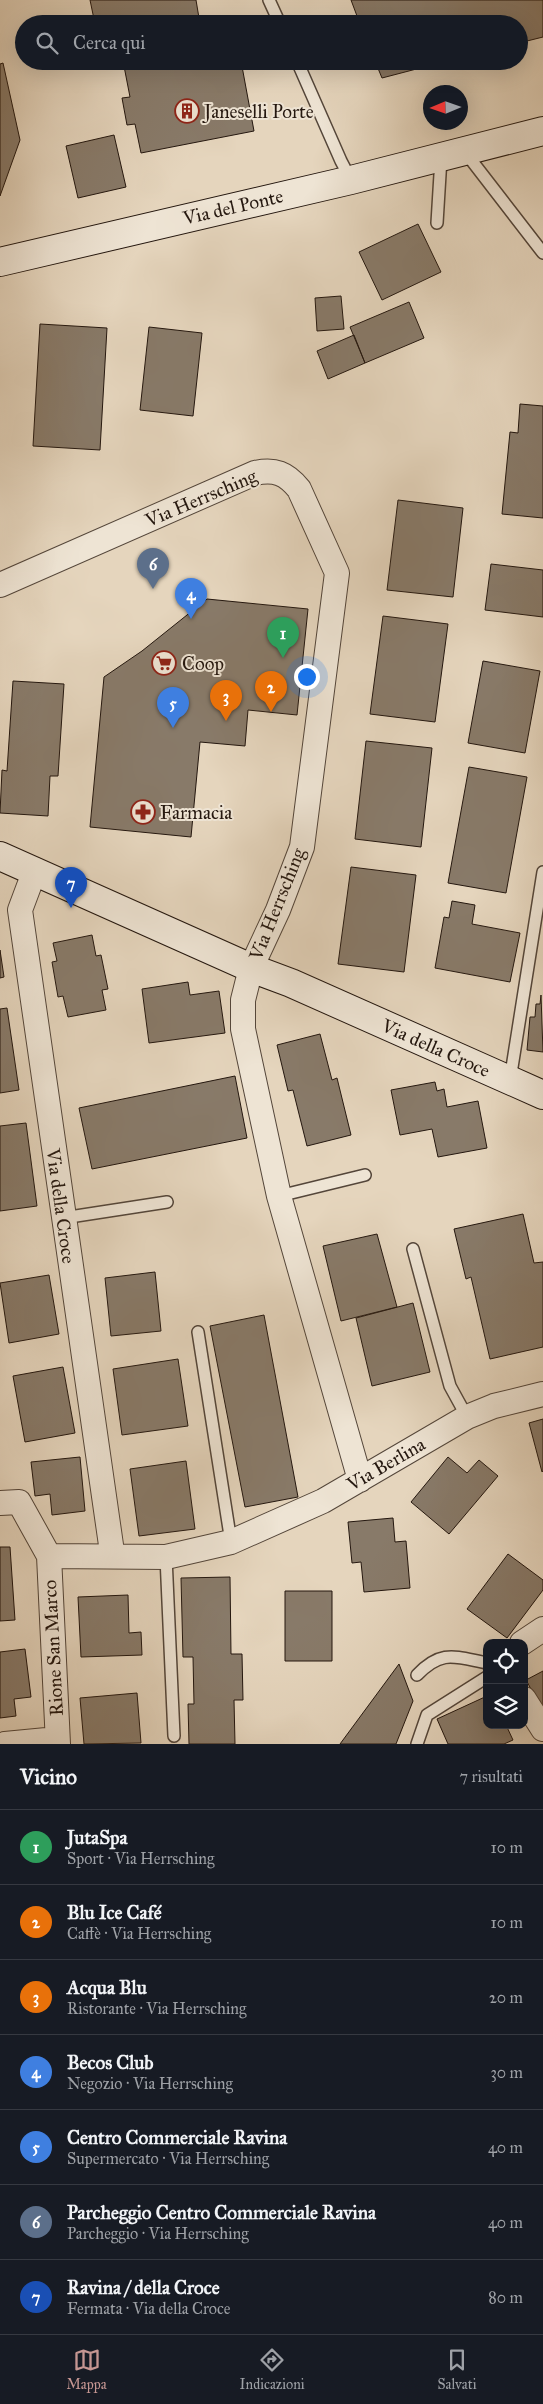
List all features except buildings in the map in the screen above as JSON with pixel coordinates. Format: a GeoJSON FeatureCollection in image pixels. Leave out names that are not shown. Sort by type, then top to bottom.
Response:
{"type":"FeatureCollection","features":[{"type":"Feature","properties":{"kind":"street","name":"Via del Ponte"},"geometry":{"type":"LineString","coordinates":[[0,262],[351,180],[543,131]]}},
{"type":"Feature","properties":{"kind":"street","name":"Via Herrsching"},"geometry":{"type":"LineString","coordinates":[[0,585],[255,473],[268,470],[280,472],[290,478],[299,489],[337,573],[302,847],[278,910],[251,968]]}},
{"type":"Feature","properties":{"kind":"street","name":"Via della Croce"},"geometry":{"type":"LineString","coordinates":[[0,856],[543,1095]]}},
{"type":"Feature","properties":{"kind":"street","name":"Via della Croce"},"geometry":{"type":"LineString","coordinates":[[35,870],[20,910],[62,1218],[111,1545]]}},
{"type":"Feature","properties":{"kind":"street"},"geometry":{"type":"LineString","coordinates":[[251,968],[243,1000],[243,1028],[279,1196],[360,1480]]}},
{"type":"Feature","properties":{"kind":"street","name":"Via Berlina"},"geometry":{"type":"LineString","coordinates":[[166,1557],[232,1542],[323,1501],[467,1416],[494,1406],[543,1394]]}},
{"type":"Feature","properties":{"kind":"street","name":"Rione San Marco"},"geometry":{"type":"LineString","coordinates":[[0,1503],[19,1502],[49,1556],[58,1742],[5,1744]]}},
{"type":"Feature","properties":{"kind":"street","name":"Rione San Marco"},"geometry":{"type":"LineString","coordinates":[[49,1556],[166,1557]]}},
{"type":"Feature","properties":{"kind":"street"},"geometry":{"type":"LineString","coordinates":[[528,1639],[543,1629]]}},
{"type":"Feature","properties":{"kind":"street"},"geometry":{"type":"LineString","coordinates":[[528,1705],[543,1729]]}},
{"type":"Feature","properties":{"kind":"street"},"geometry":{"type":"LineString","coordinates":[[540,1744],[543,1736]]}},
{"type":"Feature","properties":{"kind":"lane"},"geometry":{"type":"LineString","coordinates":[[269,0],[276,15]]}},
{"type":"Feature","properties":{"kind":"lane"},"geometry":{"type":"LineString","coordinates":[[300,70],[341,162],[351,180]]}},
{"type":"Feature","properties":{"kind":"lane"},"geometry":{"type":"LineString","coordinates":[[437,223],[453,155]]}},
{"type":"Feature","properties":{"kind":"lane"},"geometry":{"type":"LineString","coordinates":[[453,155],[543,253]]}},
{"type":"Feature","properties":{"kind":"lane","name":"Via della Croce"},"geometry":{"type":"LineString","coordinates":[[510,1081],[543,872]]}},
{"type":"Feature","properties":{"kind":"lane"},"geometry":{"type":"LineString","coordinates":[[279,1196],[365,1175]]}},
{"type":"Feature","properties":{"kind":"lane"},"geometry":{"type":"LineString","coordinates":[[62,1218],[167,1202]]}},
{"type":"Feature","properties":{"kind":"lane"},"geometry":{"type":"LineString","coordinates":[[413,1249],[450,1386],[467,1416]]}},
{"type":"Feature","properties":{"kind":"lane"},"geometry":{"type":"LineString","coordinates":[[198,1332],[232,1542]]}},
{"type":"Feature","properties":{"kind":"lane"},"geometry":{"type":"LineString","coordinates":[[166,1557],[174,1736]]}},
{"type":"Feature","properties":{"kind":"lane"},"geometry":{"type":"LineString","coordinates":[[417,1675],[435,1659],[451,1656],[483,1662]]}},
{"type":"Feature","properties":{"kind":"lane"},"geometry":{"type":"LineString","coordinates":[[416,1744],[426,1715],[483,1679]]}},
{"type":"Feature","properties":{"kind":"place","name":"Janeselli Porte"},"geometry":{"type":"Point","coordinates":[187,111]}},
{"type":"Feature","properties":{"kind":"place","name":"Parcheggio Centro Commerciale Ravina"},"geometry":{"type":"Point","coordinates":[153,589]}},
{"type":"Feature","properties":{"kind":"place","name":"Becos Club"},"geometry":{"type":"Point","coordinates":[191,619]}},
{"type":"Feature","properties":{"kind":"place","name":"JutaSpa"},"geometry":{"type":"Point","coordinates":[283,658]}},
{"type":"Feature","properties":{"kind":"place","name":"Coop"},"geometry":{"type":"Point","coordinates":[164,663]}},
{"type":"Feature","properties":{"kind":"place","name":"Blu Ice Café"},"geometry":{"type":"Point","coordinates":[271,712]}},
{"type":"Feature","properties":{"kind":"place","name":"Acqua Blu"},"geometry":{"type":"Point","coordinates":[226,721]}},
{"type":"Feature","properties":{"kind":"place","name":"Centro Commerciale Ravina"},"geometry":{"type":"Point","coordinates":[173,728]}},
{"type":"Feature","properties":{"kind":"place","name":"Farmacia"},"geometry":{"type":"Point","coordinates":[143,812]}},
{"type":"Feature","properties":{"kind":"place","name":"Ravina / della Croce"},"geometry":{"type":"Point","coordinates":[71,908]}}]}
